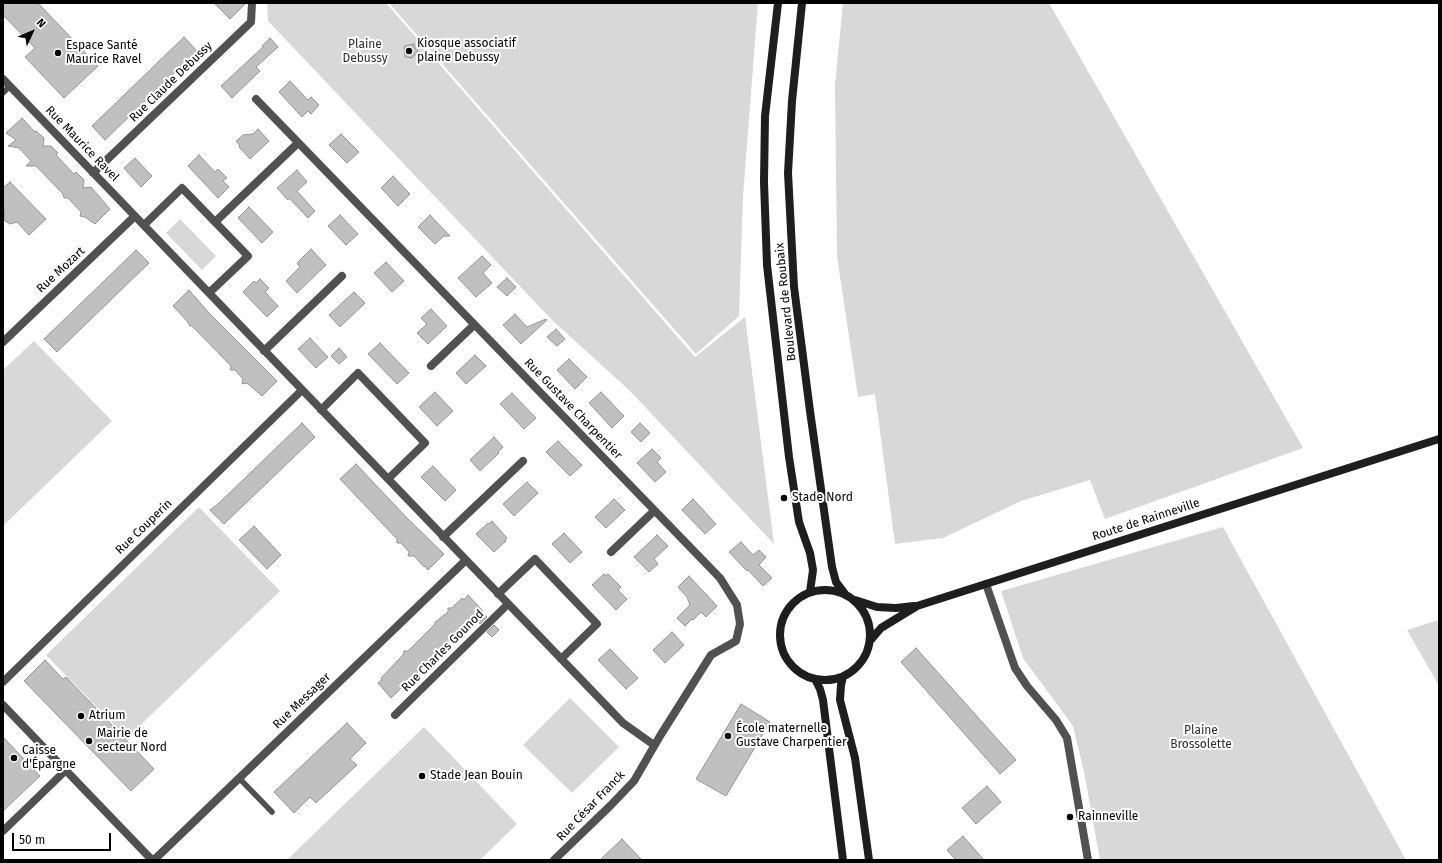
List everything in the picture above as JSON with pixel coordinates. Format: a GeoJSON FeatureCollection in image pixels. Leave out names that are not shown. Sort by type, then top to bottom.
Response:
{"type":"FeatureCollection","features":[{"type":"Feature","properties":{"kind":"main road","name":"Boulevard de Roubaix"},"geometry":{"type":"LineString","coordinates":[[778,3],[765,116],[764,182],[767,265],[789,457],[799,522],[810,553],[813,570],[810,592]]}},
{"type":"Feature","properties":{"kind":"main road","name":"Boulevard de Roubaix"},"geometry":{"type":"LineString","coordinates":[[802,3],[792,101],[788,173],[794,287],[832,567],[836,582],[845,594]]}},
{"type":"Feature","properties":{"kind":"main road","name":"Route de Rainneville"},"geometry":{"type":"LineString","coordinates":[[870,641],[881,628],[917,606],[1439,439]]}},
{"type":"Feature","properties":{"kind":"main road"},"geometry":{"type":"LineString","coordinates":[[855,600],[868,618],[870,630],[868,650],[858,666],[843,677],[824,680],[815,679],[803,674],[792,666],[785,656],[781,644],[780,631],[783,618],[789,607],[798,598],[810,592],[821,589],[833,590],[845,594],[855,600],[877,607],[887,608],[917,606]]}},
{"type":"Feature","properties":{"kind":"main road"},"geometry":{"type":"LineString","coordinates":[[843,677],[840,700],[855,758],[869,860]]}},
{"type":"Feature","properties":{"kind":"main road"},"geometry":{"type":"LineString","coordinates":[[815,679],[823,700],[843,860]]}},
{"type":"Feature","properties":{"kind":"street","name":"Rue Claude Debussy"},"geometry":{"type":"LineString","coordinates":[[93,173],[251,22],[252,3]]}},
{"type":"Feature","properties":{"kind":"street","name":"Rue Maurice Ravel"},"geometry":{"type":"LineString","coordinates":[[3,79],[623,723],[654,745]]}},
{"type":"Feature","properties":{"kind":"street","name":"Rue Gustave Charpentier"},"geometry":{"type":"LineString","coordinates":[[256,99],[654,510],[723,583],[737,604],[740,624],[736,641],[711,656],[654,745]]}},
{"type":"Feature","properties":{"kind":"street"},"geometry":{"type":"LineString","coordinates":[[215,222],[298,143]]}},
{"type":"Feature","properties":{"kind":"street"},"geometry":{"type":"LineString","coordinates":[[144,225],[182,188],[248,256],[209,293]]}},
{"type":"Feature","properties":{"kind":"street","name":"Rue Mozart"},"geometry":{"type":"LineString","coordinates":[[3,342],[135,216]]}},
{"type":"Feature","properties":{"kind":"street"},"geometry":{"type":"LineString","coordinates":[[264,351],[342,276]]}},
{"type":"Feature","properties":{"kind":"street"},"geometry":{"type":"LineString","coordinates":[[431,366],[474,325]]}},
{"type":"Feature","properties":{"kind":"street"},"geometry":{"type":"LineString","coordinates":[[321,410],[358,374],[364,379],[425,443],[388,479]]}},
{"type":"Feature","properties":{"kind":"street","name":"Rue Couperin"},"geometry":{"type":"LineString","coordinates":[[3,682],[302,390]]}},
{"type":"Feature","properties":{"kind":"street"},"geometry":{"type":"LineString","coordinates":[[443,537],[523,461]]}},
{"type":"Feature","properties":{"kind":"street"},"geometry":{"type":"LineString","coordinates":[[611,552],[654,510]]}},
{"type":"Feature","properties":{"kind":"street"},"geometry":{"type":"LineString","coordinates":[[498,594],[535,559],[597,624],[561,659]]}},
{"type":"Feature","properties":{"kind":"street","name":"Rue Messager"},"geometry":{"type":"LineString","coordinates":[[153,860],[466,560]]}},
{"type":"Feature","properties":{"kind":"street"},"geometry":{"type":"LineString","coordinates":[[986,584],[1015,668],[1027,686],[1056,720],[1067,738],[1088,860]]}},
{"type":"Feature","properties":{"kind":"street","name":"Rue Charles Gounod"},"geometry":{"type":"LineString","coordinates":[[395,715],[508,604]]}},
{"type":"Feature","properties":{"kind":"street"},"geometry":{"type":"LineString","coordinates":[[3,706],[153,860]]}},
{"type":"Feature","properties":{"kind":"street","name":"Rue César Franck"},"geometry":{"type":"LineString","coordinates":[[554,860],[634,781],[654,745]]}},
{"type":"Feature","properties":{"kind":"street"},"geometry":{"type":"LineString","coordinates":[[3,831],[66,770]]}},
{"type":"Feature","properties":{"kind":"lane"},"geometry":{"type":"LineString","coordinates":[[3,93],[10,86]]}},
{"type":"Feature","properties":{"kind":"lane"},"geometry":{"type":"LineString","coordinates":[[239,778],[272,812]]}},
{"type":"Feature","properties":{"kind":"green space","name":"Plaine Debussy"},"geometry":{"type":"Polygon","coordinates":[[[267,3],[386,3],[695,357],[745,317],[774,544],[630,391],[552,320],[268,21],[267,3]]]}},
{"type":"Feature","properties":{"kind":"green space"},"geometry":{"type":"Polygon","coordinates":[[[389,3],[758,3],[743,196],[739,316],[696,354],[389,3]]]}},
{"type":"Feature","properties":{"kind":"green space"},"geometry":{"type":"Polygon","coordinates":[[[843,3],[1049,3],[1303,448],[1105,519],[1090,480],[1021,501],[943,538],[895,544],[875,394],[858,397],[837,256],[835,85],[843,3]]]}},
{"type":"Feature","properties":{"kind":"green space"},"geometry":{"type":"Polygon","coordinates":[[[180,219],[216,256],[202,270],[166,233],[180,219]]]}},
{"type":"Feature","properties":{"kind":"green space"},"geometry":{"type":"Polygon","coordinates":[[[34,341],[112,421],[3,526],[3,370],[34,341]]]}},
{"type":"Feature","properties":{"kind":"green space"},"geometry":{"type":"Polygon","coordinates":[[[199,507],[280,591],[127,738],[46,655],[199,507]]]}},
{"type":"Feature","properties":{"kind":"green space","name":"Plaine Brossolette"},"geometry":{"type":"Polygon","coordinates":[[[1223,527],[1406,860],[1100,860],[1084,772],[1073,726],[1023,658],[1001,591],[1223,527]]]}},
{"type":"Feature","properties":{"kind":"green space"},"geometry":{"type":"Polygon","coordinates":[[[1439,620],[1439,686],[1407,630],[1439,620]]]}},
{"type":"Feature","properties":{"kind":"green space"},"geometry":{"type":"Polygon","coordinates":[[[570,698],[619,747],[572,793],[523,745],[570,698]]]}},
{"type":"Feature","properties":{"kind":"green space","name":"Stade Jean Bouin"},"geometry":{"type":"Polygon","coordinates":[[[424,727],[517,824],[480,860],[287,860],[424,727]]]}},
{"type":"Feature","properties":{"kind":"building","name":"Espace Santé Maurice Ravel"},"geometry":{"type":"Polygon","coordinates":[[[3,3],[38,3],[98,66],[64,98],[25,57],[35,48],[3,15],[3,3]]]}},
{"type":"Feature","properties":{"kind":"building"},"geometry":{"type":"Polygon","coordinates":[[[214,3],[246,3],[230,19],[214,3]]]}},
{"type":"Feature","properties":{"kind":"building"},"geometry":{"type":"Polygon","coordinates":[[[184,37],[197,51],[105,140],[92,126],[184,37]]]}},
{"type":"Feature","properties":{"kind":"building"},"geometry":{"type":"Polygon","coordinates":[[[270,38],[278,47],[256,67],[260,71],[232,98],[221,86],[263,47],[262,46],[270,38]]]}},
{"type":"Feature","properties":{"kind":"building","name":"Kiosque associatif plaine Debussy"},"geometry":{"type":"Polygon","coordinates":[[[414,44],[418,51],[412,58],[405,57],[405,46],[414,44]]]}},
{"type":"Feature","properties":{"kind":"building"},"geometry":{"type":"Polygon","coordinates":[[[290,81],[308,100],[311,97],[319,105],[311,114],[308,111],[302,117],[279,92],[290,81]]]}},
{"type":"Feature","properties":{"kind":"building"},"geometry":{"type":"Polygon","coordinates":[[[22,118],[35,132],[36,131],[44,138],[43,146],[51,146],[58,153],[56,155],[74,174],[76,172],[84,180],[83,188],[91,187],[110,209],[95,224],[85,217],[80,216],[81,212],[68,198],[64,198],[63,194],[36,166],[26,166],[31,161],[19,148],[8,146],[16,140],[6,133],[22,118]]]}},
{"type":"Feature","properties":{"kind":"building"},"geometry":{"type":"Polygon","coordinates":[[[258,129],[269,141],[250,159],[239,147],[240,146],[236,141],[243,135],[253,134],[258,129]]]}},
{"type":"Feature","properties":{"kind":"building"},"geometry":{"type":"Polygon","coordinates":[[[341,134],[359,152],[347,163],[329,145],[341,134]]]}},
{"type":"Feature","properties":{"kind":"building"},"geometry":{"type":"Polygon","coordinates":[[[199,155],[215,172],[218,169],[227,178],[223,181],[229,187],[218,198],[188,166],[199,155]]]}},
{"type":"Feature","properties":{"kind":"building"},"geometry":{"type":"Polygon","coordinates":[[[135,158],[152,176],[141,187],[124,168],[135,158]]]}},
{"type":"Feature","properties":{"kind":"building"},"geometry":{"type":"Polygon","coordinates":[[[297,170],[307,182],[297,191],[315,211],[308,218],[277,188],[297,170]]]}},
{"type":"Feature","properties":{"kind":"building"},"geometry":{"type":"Polygon","coordinates":[[[393,176],[410,194],[398,206],[381,188],[393,176]]]}},
{"type":"Feature","properties":{"kind":"building"},"geometry":{"type":"Polygon","coordinates":[[[10,182],[46,219],[29,235],[17,222],[10,224],[5,221],[5,210],[3,208],[3,188],[10,182]]]}},
{"type":"Feature","properties":{"kind":"building"},"geometry":{"type":"Polygon","coordinates":[[[249,207],[273,232],[262,243],[238,218],[249,207]]]}},
{"type":"Feature","properties":{"kind":"building"},"geometry":{"type":"Polygon","coordinates":[[[340,215],[358,234],[346,245],[328,226],[340,215]]]}},
{"type":"Feature","properties":{"kind":"building"},"geometry":{"type":"Polygon","coordinates":[[[430,215],[450,236],[444,236],[435,244],[418,227],[430,215]]]}},
{"type":"Feature","properties":{"kind":"building"},"geometry":{"type":"Polygon","coordinates":[[[311,249],[326,265],[297,293],[286,281],[300,267],[297,263],[311,249]]]}},
{"type":"Feature","properties":{"kind":"building"},"geometry":{"type":"Polygon","coordinates":[[[136,250],[149,263],[57,352],[44,339],[136,250]]]}},
{"type":"Feature","properties":{"kind":"building"},"geometry":{"type":"Polygon","coordinates":[[[482,256],[491,265],[483,273],[492,283],[476,297],[458,278],[482,256]]]}},
{"type":"Feature","properties":{"kind":"building"},"geometry":{"type":"Polygon","coordinates":[[[386,262],[404,281],[392,292],[374,273],[386,262]]]}},
{"type":"Feature","properties":{"kind":"building"},"geometry":{"type":"Polygon","coordinates":[[[507,278],[516,287],[507,296],[497,287],[507,278]]]}},
{"type":"Feature","properties":{"kind":"building"},"geometry":{"type":"Polygon","coordinates":[[[260,279],[269,288],[265,292],[278,306],[267,317],[243,292],[254,281],[256,283],[260,279]]]}},
{"type":"Feature","properties":{"kind":"building"},"geometry":{"type":"Polygon","coordinates":[[[189,290],[210,314],[277,381],[262,396],[247,383],[242,384],[243,379],[235,370],[230,370],[231,366],[192,326],[190,326],[173,306],[189,290]]]}},
{"type":"Feature","properties":{"kind":"building"},"geometry":{"type":"Polygon","coordinates":[[[354,292],[365,303],[340,327],[329,315],[354,292]]]}},
{"type":"Feature","properties":{"kind":"building"},"geometry":{"type":"Polygon","coordinates":[[[431,309],[447,326],[428,344],[417,333],[427,324],[421,318],[431,309]]]}},
{"type":"Feature","properties":{"kind":"building"},"geometry":{"type":"Polygon","coordinates":[[[515,314],[527,327],[546,319],[547,320],[521,344],[503,325],[515,314]]]}},
{"type":"Feature","properties":{"kind":"building"},"geometry":{"type":"Polygon","coordinates":[[[556,329],[565,339],[557,346],[547,337],[556,329]]]}},
{"type":"Feature","properties":{"kind":"building"},"geometry":{"type":"Polygon","coordinates":[[[310,338],[328,357],[316,368],[298,349],[310,338]]]}},
{"type":"Feature","properties":{"kind":"building"},"geometry":{"type":"Polygon","coordinates":[[[380,343],[409,373],[397,384],[368,354],[380,343]]]}},
{"type":"Feature","properties":{"kind":"building"},"geometry":{"type":"Polygon","coordinates":[[[339,348],[347,357],[339,364],[331,356],[339,348]]]}},
{"type":"Feature","properties":{"kind":"building"},"geometry":{"type":"Polygon","coordinates":[[[475,355],[486,366],[466,384],[456,373],[475,355]]]}},
{"type":"Feature","properties":{"kind":"building"},"geometry":{"type":"Polygon","coordinates":[[[569,359],[587,377],[575,389],[557,370],[569,359]]]}},
{"type":"Feature","properties":{"kind":"building"},"geometry":{"type":"Polygon","coordinates":[[[435,392],[453,411],[437,426],[419,407],[435,392]]]}},
{"type":"Feature","properties":{"kind":"building"},"geometry":{"type":"Polygon","coordinates":[[[601,392],[624,416],[612,428],[589,403],[601,392]]]}},
{"type":"Feature","properties":{"kind":"building"},"geometry":{"type":"Polygon","coordinates":[[[512,393],[536,418],[524,429],[500,404],[512,393]]]}},
{"type":"Feature","properties":{"kind":"building"},"geometry":{"type":"Polygon","coordinates":[[[302,423],[315,437],[224,524],[210,510],[302,423]]]}},
{"type":"Feature","properties":{"kind":"building"},"geometry":{"type":"Polygon","coordinates":[[[640,423],[650,433],[641,442],[631,432],[640,423]]]}},
{"type":"Feature","properties":{"kind":"building"},"geometry":{"type":"Polygon","coordinates":[[[494,437],[503,447],[498,452],[499,453],[480,471],[470,460],[494,437]]]}},
{"type":"Feature","properties":{"kind":"building"},"geometry":{"type":"Polygon","coordinates":[[[558,441],[582,465],[570,476],[546,452],[558,441]]]}},
{"type":"Feature","properties":{"kind":"building"},"geometry":{"type":"Polygon","coordinates":[[[652,449],[661,458],[657,462],[666,472],[655,482],[637,463],[652,449]]]}},
{"type":"Feature","properties":{"kind":"building"},"geometry":{"type":"Polygon","coordinates":[[[356,464],[407,518],[444,554],[428,570],[414,556],[408,556],[409,552],[401,543],[397,543],[397,539],[340,479],[356,464]]]}},
{"type":"Feature","properties":{"kind":"building"},"geometry":{"type":"Polygon","coordinates":[[[433,466],[456,490],[445,501],[421,477],[433,466]]]}},
{"type":"Feature","properties":{"kind":"building"},"geometry":{"type":"Polygon","coordinates":[[[527,482],[538,493],[514,516],[503,504],[527,482]]]}},
{"type":"Feature","properties":{"kind":"building"},"geometry":{"type":"Polygon","coordinates":[[[614,499],[625,510],[606,528],[595,517],[614,499]]]}},
{"type":"Feature","properties":{"kind":"building"},"geometry":{"type":"Polygon","coordinates":[[[693,499],[716,524],[705,534],[682,510],[693,499]]]}},
{"type":"Feature","properties":{"kind":"building"},"geometry":{"type":"Polygon","coordinates":[[[492,521],[507,538],[505,540],[506,541],[494,552],[476,534],[492,521]]]}},
{"type":"Feature","properties":{"kind":"building"},"geometry":{"type":"Polygon","coordinates":[[[254,526],[281,555],[267,569],[239,540],[254,526]]]}},
{"type":"Feature","properties":{"kind":"building"},"geometry":{"type":"Polygon","coordinates":[[[564,533],[582,552],[570,563],[552,544],[564,533]]]}},
{"type":"Feature","properties":{"kind":"building"},"geometry":{"type":"Polygon","coordinates":[[[657,535],[668,546],[654,559],[658,564],[649,572],[634,557],[657,535]]]}},
{"type":"Feature","properties":{"kind":"building"},"geometry":{"type":"Polygon","coordinates":[[[741,542],[753,555],[759,550],[766,557],[759,565],[772,578],[763,586],[729,552],[741,542]]]}},
{"type":"Feature","properties":{"kind":"building"},"geometry":{"type":"Polygon","coordinates":[[[604,574],[605,576],[608,574],[621,587],[618,590],[627,599],[616,610],[592,585],[604,574]]]}},
{"type":"Feature","properties":{"kind":"building"},"geometry":{"type":"Polygon","coordinates":[[[689,576],[717,606],[706,617],[701,612],[685,626],[677,618],[690,605],[687,597],[678,587],[689,576]]]}},
{"type":"Feature","properties":{"kind":"building"},"geometry":{"type":"Polygon","coordinates":[[[468,595],[487,617],[480,624],[474,618],[391,698],[378,683],[382,680],[381,678],[403,655],[404,651],[408,651],[435,624],[435,622],[448,612],[448,608],[452,608],[462,598],[464,600],[468,595]]]}},
{"type":"Feature","properties":{"kind":"building"},"geometry":{"type":"Polygon","coordinates":[[[494,625],[499,630],[492,637],[487,632],[494,625]]]}},
{"type":"Feature","properties":{"kind":"building"},"geometry":{"type":"Polygon","coordinates":[[[672,632],[684,645],[665,663],[653,650],[672,632]]]}},
{"type":"Feature","properties":{"kind":"building"},"geometry":{"type":"Polygon","coordinates":[[[916,648],[1016,760],[1000,774],[901,662],[916,648]]]}},
{"type":"Feature","properties":{"kind":"building"},"geometry":{"type":"Polygon","coordinates":[[[610,649],[638,678],[626,689],[598,660],[610,649]]]}},
{"type":"Feature","properties":{"kind":"building","name":"Atrium"},"geometry":{"type":"Polygon","coordinates":[[[45,660],[63,679],[66,677],[154,769],[131,791],[24,681],[45,660]]]}},
{"type":"Feature","properties":{"kind":"building"},"geometry":{"type":"Polygon","coordinates":[[[741,704],[770,722],[726,796],[696,779],[741,704]]]}},
{"type":"Feature","properties":{"kind":"building"},"geometry":{"type":"Polygon","coordinates":[[[347,723],[366,743],[350,759],[357,765],[316,803],[310,797],[294,813],[274,792],[347,723]]]}},
{"type":"Feature","properties":{"kind":"building"},"geometry":{"type":"Polygon","coordinates":[[[3,737],[40,776],[3,811],[3,737]]]}},
{"type":"Feature","properties":{"kind":"building"},"geometry":{"type":"Polygon","coordinates":[[[987,786],[1001,802],[976,824],[962,808],[987,786]]]}},
{"type":"Feature","properties":{"kind":"building"},"geometry":{"type":"Polygon","coordinates":[[[963,836],[984,860],[956,860],[947,850],[963,836]]]}},
{"type":"Feature","properties":{"kind":"building"},"geometry":{"type":"Polygon","coordinates":[[[622,839],[642,860],[600,860],[622,839]]]}},
{"type":"Feature","properties":{"kind":"place","name":"Kiosque associatif plaine Debussy"},"geometry":{"type":"Point","coordinates":[409,51]}},
{"type":"Feature","properties":{"kind":"place","name":"Espace Santé Maurice Ravel"},"geometry":{"type":"Point","coordinates":[58,53]}},
{"type":"Feature","properties":{"kind":"place","name":"Stade Nord"},"geometry":{"type":"Point","coordinates":[784,498]}},
{"type":"Feature","properties":{"kind":"place","name":"Atrium"},"geometry":{"type":"Point","coordinates":[81,716]}},
{"type":"Feature","properties":{"kind":"place","name":"École maternelle Gustave Charpentier"},"geometry":{"type":"Point","coordinates":[728,736]}},
{"type":"Feature","properties":{"kind":"place","name":"Mairie de secteur Nord"},"geometry":{"type":"Point","coordinates":[89,741]}},
{"type":"Feature","properties":{"kind":"place","name":"Caisse d'Épargne"},"geometry":{"type":"Point","coordinates":[14,758]}},
{"type":"Feature","properties":{"kind":"place","name":"Stade Jean Bouin"},"geometry":{"type":"Point","coordinates":[422,776]}},
{"type":"Feature","properties":{"kind":"place","name":"Rainneville"},"geometry":{"type":"Point","coordinates":[1070,817]}}]}
